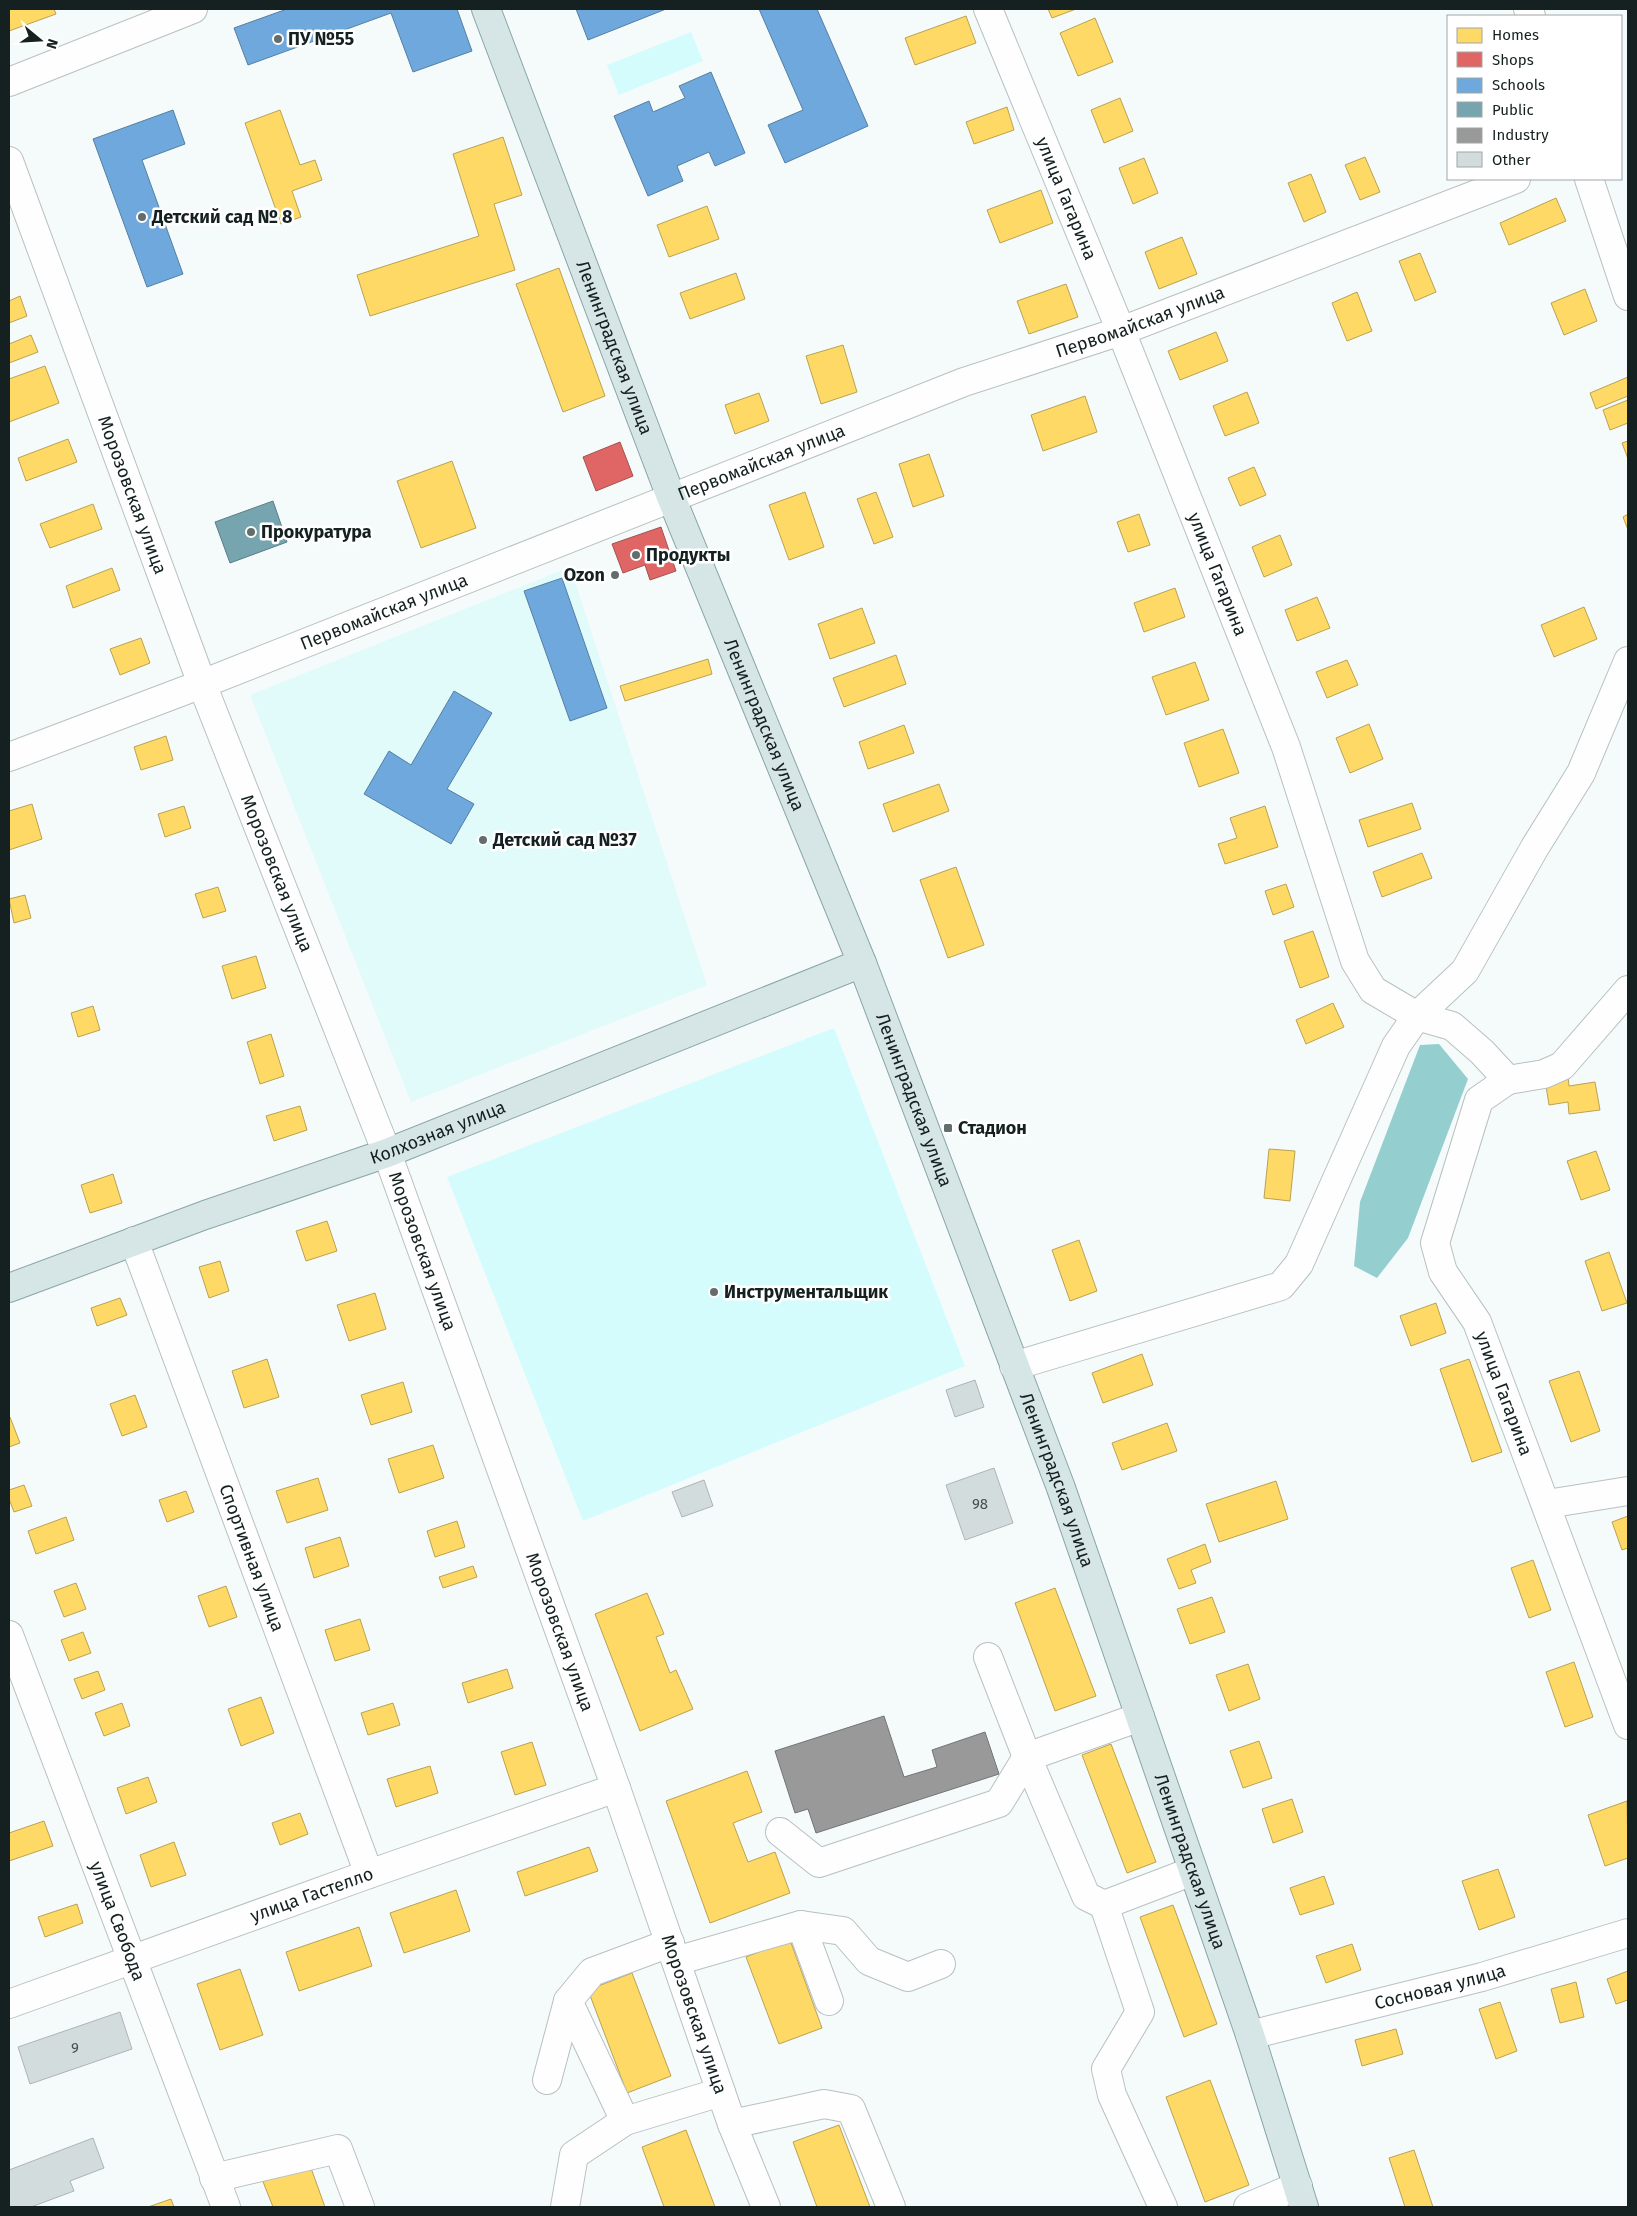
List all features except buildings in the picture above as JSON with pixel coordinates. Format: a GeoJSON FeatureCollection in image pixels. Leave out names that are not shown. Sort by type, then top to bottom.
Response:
{"type":"FeatureCollection","features":[{"type":"Feature","properties":{"kind":"main road","name":"Ленинградская улица"},"geometry":{"type":"LineString","coordinates":[[486,9],[671,497],[862,963],[1061,1488],[1250,2035],[1301,2197]]}},
{"type":"Feature","properties":{"kind":"main road","name":"Колхозная улица"},"geometry":{"type":"LineString","coordinates":[[9,1288],[134,1241],[387,1153],[862,963]]}},
{"type":"Feature","properties":{"kind":"street"},"geometry":{"type":"LineString","coordinates":[[9,82],[193,9]]}},
{"type":"Feature","properties":{"kind":"street","name":"улица Гагарина"},"geometry":{"type":"LineString","coordinates":[[988,9],[1121,331],[1286,747],[1355,961],[1373,990],[1417,1016],[1452,1026],[1482,1052],[1508,1080]]}},
{"type":"Feature","properties":{"kind":"street","name":"Морозовская улица"},"geometry":{"type":"LineString","coordinates":[[9,161],[202,684],[387,1153],[616,1788],[732,2124],[766,2207]]}},
{"type":"Feature","properties":{"kind":"street","name":"Первомайская улица"},"geometry":{"type":"LineString","coordinates":[[9,757],[202,684],[964,382],[1121,331],[1513,180]]}},
{"type":"Feature","properties":{"kind":"street"},"geometry":{"type":"LineString","coordinates":[[1589,180],[1628,296]]}},
{"type":"Feature","properties":{"kind":"street"},"geometry":{"type":"LineString","coordinates":[[1014,1366],[1281,1286],[1299,1264],[1396,1046],[1417,1016],[1465,972],[1535,847],[1581,773],[1628,661]]}},
{"type":"Feature","properties":{"kind":"street","name":"улица Гагарина"},"geometry":{"type":"LineString","coordinates":[[1628,990],[1562,1066],[1544,1074],[1508,1080],[1479,1100],[1435,1242],[1443,1272],[1476,1322],[1547,1504],[1628,1725]]}},
{"type":"Feature","properties":{"kind":"street","name":"Спортивная улица"},"geometry":{"type":"LineString","coordinates":[[134,1241],[369,1874]]}},
{"type":"Feature","properties":{"kind":"street"},"geometry":{"type":"LineString","coordinates":[[1547,1504],[1628,1491]]}},
{"type":"Feature","properties":{"kind":"street","name":"улица Свобода"},"geometry":{"type":"LineString","coordinates":[[9,1636],[130,1961],[226,2207]]}},
{"type":"Feature","properties":{"kind":"street"},"geometry":{"type":"LineString","coordinates":[[988,1657],[1027,1757],[1086,1896],[1104,1905],[1140,2012],[1106,2069],[1112,2095],[1163,2207]]}},
{"type":"Feature","properties":{"kind":"street"},"geometry":{"type":"LineString","coordinates":[[780,1832],[818,1863],[999,1803],[1027,1757],[1140,1717]]}},
{"type":"Feature","properties":{"kind":"street","name":"улица Гастелло"},"geometry":{"type":"LineString","coordinates":[[9,2004],[369,1874],[616,1788]]}},
{"type":"Feature","properties":{"kind":"street"},"geometry":{"type":"LineString","coordinates":[[1104,1905],[1193,1871]]}},
{"type":"Feature","properties":{"kind":"street"},"geometry":{"type":"LineString","coordinates":[[801,1925],[829,2001]]}},
{"type":"Feature","properties":{"kind":"street"},"geometry":{"type":"LineString","coordinates":[[547,2080],[568,2001],[592,1972],[673,1952],[801,1925],[843,1931],[869,1961],[908,1977],[941,1964]]}},
{"type":"Feature","properties":{"kind":"street","name":"Сосновая улица"},"geometry":{"type":"LineString","coordinates":[[1250,2035],[1482,1977],[1628,1933]]}},
{"type":"Feature","properties":{"kind":"street"},"geometry":{"type":"LineString","coordinates":[[568,2001],[626,2121]]}},
{"type":"Feature","properties":{"kind":"street"},"geometry":{"type":"LineString","coordinates":[[564,2207],[574,2155],[626,2121],[721,2092]]}},
{"type":"Feature","properties":{"kind":"street"},"geometry":{"type":"LineString","coordinates":[[732,2124],[824,2104],[851,2109],[892,2207]]}},
{"type":"Feature","properties":{"kind":"street"},"geometry":{"type":"LineString","coordinates":[[214,2178],[338,2149],[360,2207]]}},
{"type":"Feature","properties":{"kind":"street"},"geometry":{"type":"LineString","coordinates":[[1248,2207],[1301,2197]]}},
{"type":"Feature","properties":{"kind":"shaded area"},"geometry":{"type":"Polygon","coordinates":[[[691,32],[703,61],[619,95],[607,65],[691,32]]]}},
{"type":"Feature","properties":{"kind":"shaded area","name":"Детский сад №37"},"geometry":{"type":"Polygon","coordinates":[[[570,567],[707,985],[411,1102],[250,695],[570,567]]]}},
{"type":"Feature","properties":{"kind":"shaded area","name":"Инструментальщик"},"geometry":{"type":"Polygon","coordinates":[[[834,1028],[965,1366],[583,1521],[447,1177],[834,1028]]]}},
{"type":"Feature","properties":{"kind":"shaded area"},"geometry":{"type":"Polygon","coordinates":[[[1439,1044],[1468,1079],[1408,1238],[1377,1278],[1354,1266],[1360,1202],[1420,1045],[1439,1044]]]}},
{"type":"Feature","properties":{"kind":"place","name":"ПУ №55"},"geometry":{"type":"Point","coordinates":[278,39]}},
{"type":"Feature","properties":{"kind":"place","name":"Детский сад № 8"},"geometry":{"type":"Point","coordinates":[142,217]}},
{"type":"Feature","properties":{"kind":"place","name":"Прокуратура"},"geometry":{"type":"Point","coordinates":[251,532]}},
{"type":"Feature","properties":{"kind":"place","name":"Продукты"},"geometry":{"type":"Point","coordinates":[636,555]}},
{"type":"Feature","properties":{"kind":"place","name":"Ozon"},"geometry":{"type":"Point","coordinates":[615,575]}},
{"type":"Feature","properties":{"kind":"place","name":"Детский сад №37"},"geometry":{"type":"Point","coordinates":[483,840]}},
{"type":"Feature","properties":{"kind":"place","name":"Стадион"},"geometry":{"type":"Point","coordinates":[948,1128]}},
{"type":"Feature","properties":{"kind":"place","name":"Инструментальщик"},"geometry":{"type":"Point","coordinates":[714,1292]}}]}
